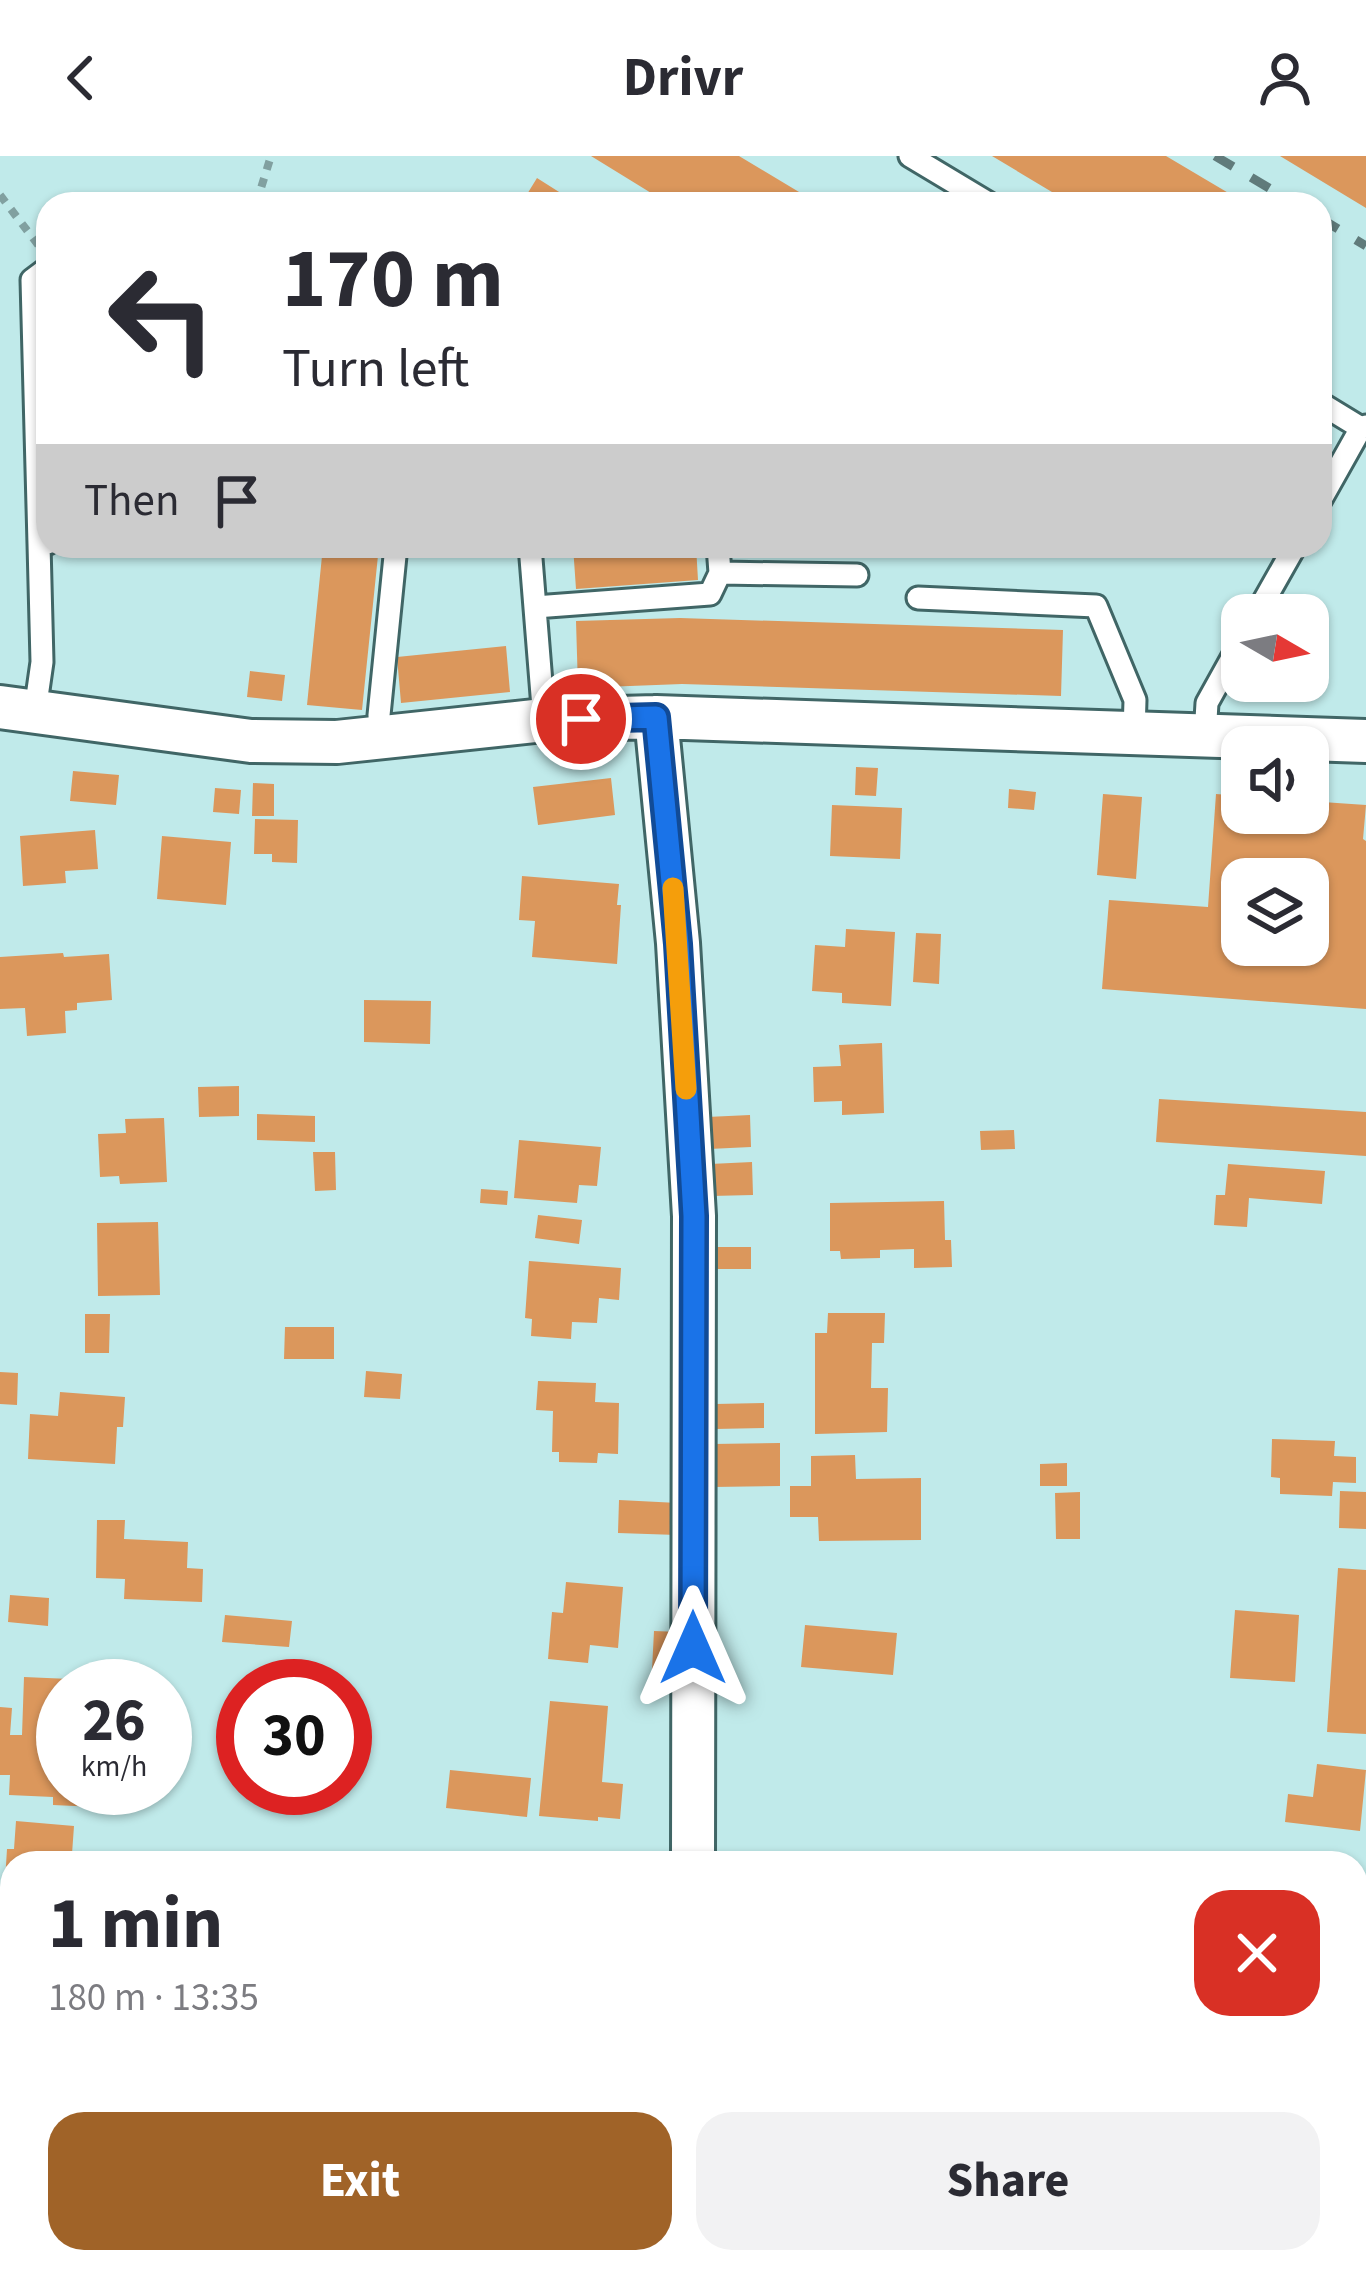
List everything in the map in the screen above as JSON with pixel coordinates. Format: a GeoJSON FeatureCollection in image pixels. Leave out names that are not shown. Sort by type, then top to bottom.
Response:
{"type":"FeatureCollection","features":[{"type":"Feature","properties":{"kind":"street"},"geometry":{"type":"LineString","coordinates":[[17,709],[251,740],[337,742],[544,721],[656,717],[1366,741]]}},
{"type":"Feature","properties":{"kind":"street"},"geometry":{"type":"LineString","coordinates":[[656,717],[678,944],[694,1216],[693,1851]]}},
{"type":"Feature","properties":{"kind":"lane"},"geometry":{"type":"LineString","coordinates":[[910,156],[970,192]]}},
{"type":"Feature","properties":{"kind":"lane"},"geometry":{"type":"LineString","coordinates":[[36,277],[32,280],[36,376]]}},
{"type":"Feature","properties":{"kind":"lane"},"geometry":{"type":"LineString","coordinates":[[1332,410],[1363,427],[1332,480]]}},
{"type":"Feature","properties":{"kind":"lane"},"geometry":{"type":"LineString","coordinates":[[17,709],[42,662],[43,558]]}},
{"type":"Feature","properties":{"kind":"lane"},"geometry":{"type":"LineString","coordinates":[[380,737],[395,558]]}},
{"type":"Feature","properties":{"kind":"lane"},"geometry":{"type":"LineString","coordinates":[[531,558],[544,721]]}},
{"type":"Feature","properties":{"kind":"lane"},"geometry":{"type":"LineString","coordinates":[[535,607],[710,594],[721,573],[719,558]]}},
{"type":"Feature","properties":{"kind":"lane"},"geometry":{"type":"LineString","coordinates":[[1268,594],[1287,558]]}},
{"type":"Feature","properties":{"kind":"lane"},"geometry":{"type":"LineString","coordinates":[[721,573],[857,575]]}},
{"type":"Feature","properties":{"kind":"lane"},"geometry":{"type":"LineString","coordinates":[[918,598],[1096,606],[1136,700],[1134,733]]}},
{"type":"Feature","properties":{"kind":"lane"},"geometry":{"type":"LineString","coordinates":[[1205,736],[1207,703],[1221,678]]}},
{"type":"Feature","properties":{"kind":"path"},"geometry":{"type":"LineString","coordinates":[[260,192],[271,156]]}},
{"type":"Feature","properties":{"kind":"path"},"geometry":{"type":"LineString","coordinates":[[0,195],[36,242]]}},
{"type":"Feature","properties":{"kind":"building"},"geometry":{"type":"Polygon","coordinates":[[[591,156],[739,156],[799,192],[650,192],[591,156]]]}},
{"type":"Feature","properties":{"kind":"building"},"geometry":{"type":"Polygon","coordinates":[[[992,156],[1166,156],[1227,192],[1052,192],[992,156]]]}},
{"type":"Feature","properties":{"kind":"building"},"geometry":{"type":"Polygon","coordinates":[[[1280,156],[1366,156],[1366,208],[1280,156]]]}},
{"type":"Feature","properties":{"kind":"building"},"geometry":{"type":"Polygon","coordinates":[[[537,178],[559,192],[528,192],[537,178]]]}},
{"type":"Feature","properties":{"kind":"building"},"geometry":{"type":"Polygon","coordinates":[[[322,558],[378,558],[362,710],[307,705],[322,558]]]}},
{"type":"Feature","properties":{"kind":"building"},"geometry":{"type":"Polygon","coordinates":[[[574,558],[697,558],[698,580],[576,589],[574,558]]]}},
{"type":"Feature","properties":{"kind":"building"},"geometry":{"type":"Polygon","coordinates":[[[680,618],[1063,630],[1061,696],[682,684],[578,688],[576,621],[680,618]]]}},
{"type":"Feature","properties":{"kind":"building"},"geometry":{"type":"Polygon","coordinates":[[[506,646],[510,692],[401,703],[397,657],[506,646]]]}},
{"type":"Feature","properties":{"kind":"building"},"geometry":{"type":"Polygon","coordinates":[[[250,671],[285,675],[282,701],[247,697],[250,671]]]}},
{"type":"Feature","properties":{"kind":"building"},"geometry":{"type":"Polygon","coordinates":[[[856,767],[878,768],[876,796],[855,795],[856,767]]]}},
{"type":"Feature","properties":{"kind":"building"},"geometry":{"type":"Polygon","coordinates":[[[73,771],[119,775],[116,805],[70,801],[73,771]]]}},
{"type":"Feature","properties":{"kind":"building"},"geometry":{"type":"Polygon","coordinates":[[[611,778],[615,815],[538,825],[533,787],[611,778]]]}},
{"type":"Feature","properties":{"kind":"building"},"geometry":{"type":"Polygon","coordinates":[[[253,783],[274,784],[274,816],[252,816],[253,783]]]}},
{"type":"Feature","properties":{"kind":"building"},"geometry":{"type":"Polygon","coordinates":[[[215,788],[241,790],[239,814],[213,812],[215,788]]]}},
{"type":"Feature","properties":{"kind":"building"},"geometry":{"type":"Polygon","coordinates":[[[1009,789],[1036,792],[1034,810],[1008,808],[1009,789]]]}},
{"type":"Feature","properties":{"kind":"building"},"geometry":{"type":"Polygon","coordinates":[[[1103,794],[1142,797],[1136,879],[1097,875],[1103,794]]]}},
{"type":"Feature","properties":{"kind":"building"},"geometry":{"type":"Polygon","coordinates":[[[1216,794],[1221,794],[1221,834],[1329,834],[1329,802],[1366,805],[1366,1009],[1102,989],[1109,900],[1208,907],[1216,794]]]}},
{"type":"Feature","properties":{"kind":"building"},"geometry":{"type":"Polygon","coordinates":[[[832,805],[902,808],[900,859],[830,856],[832,805]]]}},
{"type":"Feature","properties":{"kind":"building"},"geometry":{"type":"Polygon","coordinates":[[[255,819],[298,820],[297,863],[272,862],[272,854],[254,854],[255,819]]]}},
{"type":"Feature","properties":{"kind":"building"},"geometry":{"type":"Polygon","coordinates":[[[95,830],[98,869],[65,871],[66,883],[23,886],[20,836],[95,830]]]}},
{"type":"Feature","properties":{"kind":"building"},"geometry":{"type":"Polygon","coordinates":[[[162,836],[231,842],[226,905],[157,899],[162,836]]]}},
{"type":"Feature","properties":{"kind":"building"},"geometry":{"type":"Polygon","coordinates":[[[522,876],[619,884],[617,964],[532,957],[535,921],[519,920],[522,876]]]}},
{"type":"Feature","properties":{"kind":"building"},"geometry":{"type":"Polygon","coordinates":[[[846,929],[895,932],[891,1006],[842,1003],[842,993],[812,991],[815,945],[845,947],[846,929]]]}},
{"type":"Feature","properties":{"kind":"building"},"geometry":{"type":"Polygon","coordinates":[[[916,933],[941,934],[939,984],[913,982],[916,933]]]}},
{"type":"Feature","properties":{"kind":"building"},"geometry":{"type":"Polygon","coordinates":[[[63,953],[64,957],[109,954],[112,1000],[77,1003],[77,1010],[65,1011],[66,1033],[27,1036],[25,1008],[0,1009],[0,957],[63,953]]]}},
{"type":"Feature","properties":{"kind":"building"},"geometry":{"type":"Polygon","coordinates":[[[364,1000],[431,1001],[430,1044],[364,1042],[364,1000]]]}},
{"type":"Feature","properties":{"kind":"building"},"geometry":{"type":"Polygon","coordinates":[[[882,1043],[884,1113],[842,1115],[842,1101],[814,1102],[813,1067],[841,1066],[839,1045],[882,1043]]]}},
{"type":"Feature","properties":{"kind":"building"},"geometry":{"type":"Polygon","coordinates":[[[239,1086],[239,1116],[199,1117],[198,1087],[239,1086]]]}},
{"type":"Feature","properties":{"kind":"building"},"geometry":{"type":"Polygon","coordinates":[[[1159,1099],[1366,1112],[1366,1156],[1156,1142],[1159,1099]]]}},
{"type":"Feature","properties":{"kind":"building"},"geometry":{"type":"Polygon","coordinates":[[[257,1114],[315,1116],[315,1142],[257,1140],[257,1114]]]}},
{"type":"Feature","properties":{"kind":"building"},"geometry":{"type":"Polygon","coordinates":[[[750,1115],[751,1147],[709,1149],[707,1117],[750,1115]]]}},
{"type":"Feature","properties":{"kind":"building"},"geometry":{"type":"Polygon","coordinates":[[[164,1118],[167,1182],[120,1184],[119,1176],[100,1177],[98,1134],[126,1133],[125,1119],[164,1118]]]}},
{"type":"Feature","properties":{"kind":"building"},"geometry":{"type":"Polygon","coordinates":[[[1014,1130],[1015,1149],[981,1150],[980,1131],[1014,1130]]]}},
{"type":"Feature","properties":{"kind":"building"},"geometry":{"type":"Polygon","coordinates":[[[519,1140],[601,1147],[597,1186],[579,1185],[577,1203],[514,1198],[519,1140]]]}},
{"type":"Feature","properties":{"kind":"building"},"geometry":{"type":"Polygon","coordinates":[[[313,1152],[335,1152],[336,1190],[315,1191],[313,1152]]]}},
{"type":"Feature","properties":{"kind":"building"},"geometry":{"type":"Polygon","coordinates":[[[752,1162],[753,1195],[711,1196],[710,1164],[752,1162]]]}},
{"type":"Feature","properties":{"kind":"building"},"geometry":{"type":"Polygon","coordinates":[[[1228,1164],[1325,1171],[1322,1204],[1249,1198],[1247,1227],[1214,1225],[1216,1195],[1225,1195],[1228,1164]]]}},
{"type":"Feature","properties":{"kind":"building"},"geometry":{"type":"Polygon","coordinates":[[[481,1189],[508,1191],[507,1205],[480,1203],[481,1189]]]}},
{"type":"Feature","properties":{"kind":"building"},"geometry":{"type":"Polygon","coordinates":[[[944,1201],[945,1240],[951,1240],[952,1267],[914,1268],[914,1249],[880,1250],[880,1258],[841,1259],[840,1251],[830,1251],[830,1203],[944,1201]]]}},
{"type":"Feature","properties":{"kind":"building"},"geometry":{"type":"Polygon","coordinates":[[[538,1215],[582,1220],[579,1244],[535,1238],[538,1215]]]}},
{"type":"Feature","properties":{"kind":"building"},"geometry":{"type":"Polygon","coordinates":[[[158,1222],[160,1295],[98,1296],[97,1223],[158,1222]]]}},
{"type":"Feature","properties":{"kind":"building"},"geometry":{"type":"Polygon","coordinates":[[[713,1247],[751,1247],[751,1269],[713,1269],[713,1247]]]}},
{"type":"Feature","properties":{"kind":"building"},"geometry":{"type":"Polygon","coordinates":[[[529,1261],[621,1268],[619,1300],[599,1298],[597,1323],[572,1322],[571,1339],[531,1336],[532,1319],[525,1318],[529,1261]]]}},
{"type":"Feature","properties":{"kind":"building"},"geometry":{"type":"Polygon","coordinates":[[[828,1313],[885,1313],[884,1343],[872,1343],[871,1388],[888,1388],[887,1432],[815,1434],[815,1333],[827,1333],[828,1313]]]}},
{"type":"Feature","properties":{"kind":"building"},"geometry":{"type":"Polygon","coordinates":[[[85,1314],[110,1314],[109,1353],[85,1353],[85,1314]]]}},
{"type":"Feature","properties":{"kind":"building"},"geometry":{"type":"Polygon","coordinates":[[[285,1327],[334,1327],[334,1359],[284,1359],[285,1327]]]}},
{"type":"Feature","properties":{"kind":"building"},"geometry":{"type":"Polygon","coordinates":[[[366,1371],[402,1374],[400,1399],[364,1397],[366,1371]]]}},
{"type":"Feature","properties":{"kind":"building"},"geometry":{"type":"Polygon","coordinates":[[[0,1372],[18,1373],[17,1405],[0,1404],[0,1372]]]}},
{"type":"Feature","properties":{"kind":"building"},"geometry":{"type":"Polygon","coordinates":[[[538,1381],[596,1383],[595,1402],[619,1403],[618,1454],[598,1453],[597,1463],[559,1462],[559,1452],[552,1452],[553,1411],[536,1410],[538,1381]]]}},
{"type":"Feature","properties":{"kind":"building"},"geometry":{"type":"Polygon","coordinates":[[[60,1392],[125,1397],[115,1464],[28,1459],[30,1414],[58,1416],[60,1392]]]}},
{"type":"Feature","properties":{"kind":"building"},"geometry":{"type":"Polygon","coordinates":[[[764,1403],[764,1428],[715,1429],[715,1404],[764,1403]]]}},
{"type":"Feature","properties":{"kind":"building"},"geometry":{"type":"Polygon","coordinates":[[[1272,1439],[1335,1441],[1334,1456],[1356,1457],[1356,1483],[1333,1482],[1332,1496],[1280,1494],[1280,1478],[1271,1477],[1272,1439]]]}},
{"type":"Feature","properties":{"kind":"building"},"geometry":{"type":"Polygon","coordinates":[[[780,1443],[780,1486],[712,1487],[712,1444],[780,1443]]]}},
{"type":"Feature","properties":{"kind":"building"},"geometry":{"type":"Polygon","coordinates":[[[855,1455],[856,1479],[921,1478],[921,1540],[819,1541],[818,1517],[790,1517],[790,1486],[811,1486],[811,1456],[855,1455]]]}},
{"type":"Feature","properties":{"kind":"building"},"geometry":{"type":"Polygon","coordinates":[[[1067,1463],[1067,1486],[1040,1486],[1040,1464],[1067,1463]]]}},
{"type":"Feature","properties":{"kind":"building"},"geometry":{"type":"Polygon","coordinates":[[[1340,1491],[1366,1492],[1366,1529],[1339,1528],[1340,1491]]]}},
{"type":"Feature","properties":{"kind":"building"},"geometry":{"type":"Polygon","coordinates":[[[1080,1492],[1080,1539],[1056,1539],[1055,1493],[1080,1492]]]}},
{"type":"Feature","properties":{"kind":"building"},"geometry":{"type":"Polygon","coordinates":[[[619,1500],[678,1503],[677,1535],[618,1533],[619,1500]]]}},
{"type":"Feature","properties":{"kind":"building"},"geometry":{"type":"Polygon","coordinates":[[[97,1520],[125,1520],[124,1539],[188,1542],[187,1568],[203,1569],[202,1602],[124,1599],[125,1579],[96,1578],[97,1520]]]}},
{"type":"Feature","properties":{"kind":"building"},"geometry":{"type":"Polygon","coordinates":[[[1338,1568],[1366,1570],[1366,1734],[1327,1732],[1338,1568]]]}},
{"type":"Feature","properties":{"kind":"building"},"geometry":{"type":"Polygon","coordinates":[[[566,1582],[623,1587],[618,1648],[590,1645],[588,1663],[548,1659],[552,1612],[563,1613],[566,1582]]]}},
{"type":"Feature","properties":{"kind":"building"},"geometry":{"type":"Polygon","coordinates":[[[10,1595],[49,1598],[48,1626],[8,1622],[10,1595]]]}},
{"type":"Feature","properties":{"kind":"building"},"geometry":{"type":"Polygon","coordinates":[[[1235,1610],[1299,1615],[1295,1682],[1230,1678],[1235,1610]]]}},
{"type":"Feature","properties":{"kind":"building"},"geometry":{"type":"Polygon","coordinates":[[[225,1615],[292,1621],[289,1647],[222,1642],[225,1615]]]}},
{"type":"Feature","properties":{"kind":"building"},"geometry":{"type":"Polygon","coordinates":[[[805,1625],[897,1633],[893,1675],[801,1667],[805,1625]]]}},
{"type":"Feature","properties":{"kind":"building"},"geometry":{"type":"Polygon","coordinates":[[[654,1631],[681,1632],[679,1672],[652,1670],[654,1631]]]}},
{"type":"Feature","properties":{"kind":"building"},"geometry":{"type":"Polygon","coordinates":[[[24,1677],[36,1678],[36,1796],[9,1795],[10,1775],[0,1775],[0,1707],[12,1708],[10,1735],[22,1735],[24,1677]]]}},
{"type":"Feature","properties":{"kind":"building"},"geometry":{"type":"Polygon","coordinates":[[[550,1701],[608,1706],[602,1782],[623,1784],[620,1819],[539,1816],[550,1701]]]}},
{"type":"Feature","properties":{"kind":"building"},"geometry":{"type":"Polygon","coordinates":[[[1317,1764],[1366,1770],[1360,1831],[1285,1822],[1288,1794],[1313,1797],[1317,1764]]]}},
{"type":"Feature","properties":{"kind":"building"},"geometry":{"type":"Polygon","coordinates":[[[450,1770],[531,1778],[527,1817],[446,1808],[450,1770]]]}},
{"type":"Feature","properties":{"kind":"building"},"geometry":{"type":"Polygon","coordinates":[[[16,1821],[74,1826],[72,1851],[7,1851],[14,1849],[16,1821]]]}},
{"type":"Feature","properties":{"kind":"railway"},"geometry":{"type":"LineString","coordinates":[[1215,156],[1276,192]]}},
{"type":"Feature","properties":{"kind":"railway"},"geometry":{"type":"LineString","coordinates":[[1332,225],[1366,246]]}},
{"type":"Feature","properties":{"kind":"slow traffic"},"geometry":{"type":"LineString","coordinates":[[673,888],[686,1089]]}},
{"type":"Feature","properties":{"kind":"route"},"geometry":{"type":"LineString","coordinates":[[581,719],[656,717],[678,944],[694,1216],[693,1648]]}}]}
